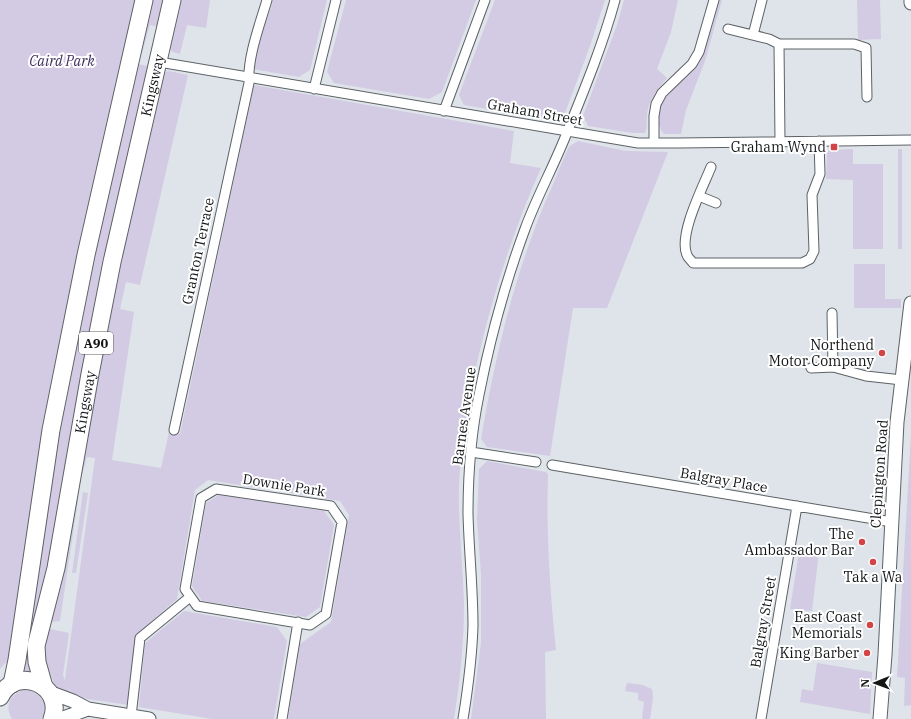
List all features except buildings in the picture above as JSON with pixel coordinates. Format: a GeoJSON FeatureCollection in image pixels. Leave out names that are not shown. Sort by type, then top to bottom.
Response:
{"type":"FeatureCollection","features":[{"type":"Feature","properties":{"kind":"highway","name":"Kingsway"},"geometry":{"type":"LineString","coordinates":[[4,692],[17,660],[51,430],[86,255],[144,0]]}},
{"type":"Feature","properties":{"kind":"highway","name":"Kingsway"},"geometry":{"type":"LineString","coordinates":[[47,690],[37,662],[36,646],[56,568],[90,374],[112,262],[172,0]]}},
{"type":"Feature","properties":{"kind":"highway"},"geometry":{"type":"LineString","coordinates":[[4,692],[20,681],[28,680],[37,682],[47,690]]}},
{"type":"Feature","properties":{"kind":"highway","name":"A90"},"geometry":{"type":"LineString","coordinates":[[47,690],[55,707],[52,719]]}},
{"type":"Feature","properties":{"kind":"street","name":"Granton Terrace"},"geometry":{"type":"LineString","coordinates":[[174,430],[249,84],[249,71],[257,32],[267,0]]}},
{"type":"Feature","properties":{"kind":"street"},"geometry":{"type":"LineString","coordinates":[[314,89],[336,0]]}},
{"type":"Feature","properties":{"kind":"street"},"geometry":{"type":"LineString","coordinates":[[444,111],[485,0]]}},
{"type":"Feature","properties":{"kind":"street","name":"Barnes Avenue"},"geometry":{"type":"LineString","coordinates":[[463,719],[470,679],[473,627],[468,513],[471,452],[478,397],[505,287],[525,229],[548,172],[568,131],[609,22],[615,0]]}},
{"type":"Feature","properties":{"kind":"street"},"geometry":{"type":"LineString","coordinates":[[654,143],[654,116],[656,104],[662,93],[692,64],[699,52],[714,0]]}},
{"type":"Feature","properties":{"kind":"street"},"geometry":{"type":"LineString","coordinates":[[754,35],[762,0]]}},
{"type":"Feature","properties":{"kind":"street"},"geometry":{"type":"LineString","coordinates":[[728,29],[769,39],[779,44],[854,44],[866,48],[867,97]]}},
{"type":"Feature","properties":{"kind":"street"},"geometry":{"type":"LineString","coordinates":[[779,44],[780,142]]}},
{"type":"Feature","properties":{"kind":"street","name":"Graham Street"},"geometry":{"type":"LineString","coordinates":[[159,62],[624,141],[654,143],[911,140]]}},
{"type":"Feature","properties":{"kind":"street"},"geometry":{"type":"LineString","coordinates":[[711,167],[687,225],[687,256],[693,263],[802,263],[810,259],[814,250],[812,195],[820,174],[819,141]]}},
{"type":"Feature","properties":{"kind":"street"},"geometry":{"type":"LineString","coordinates":[[699,196],[716,203]]}},
{"type":"Feature","properties":{"kind":"street","name":"Clepington Road"},"geometry":{"type":"LineString","coordinates":[[880,719],[885,656],[897,422],[902,380],[909,341],[911,303]]}},
{"type":"Feature","properties":{"kind":"street"},"geometry":{"type":"LineString","coordinates":[[832,313],[834,367]]}},
{"type":"Feature","properties":{"kind":"street"},"geometry":{"type":"LineString","coordinates":[[811,368],[834,367],[866,376],[902,380]]}},
{"type":"Feature","properties":{"kind":"street"},"geometry":{"type":"LineString","coordinates":[[471,452],[536,462]]}},
{"type":"Feature","properties":{"kind":"street","name":"Balgray Place"},"geometry":{"type":"LineString","coordinates":[[552,465],[892,522]]}},
{"type":"Feature","properties":{"kind":"street","name":"Downie Park"},"geometry":{"type":"LineString","coordinates":[[216,489],[331,506],[342,522],[326,614],[310,624],[196,606],[190,598],[185,589],[201,498],[216,489]]}},
{"type":"Feature","properties":{"kind":"street","name":"Balgray Street"},"geometry":{"type":"LineString","coordinates":[[761,719],[797,506]]}},
{"type":"Feature","properties":{"kind":"street"},"geometry":{"type":"LineString","coordinates":[[131,716],[140,638],[190,598]]}},
{"type":"Feature","properties":{"kind":"street"},"geometry":{"type":"LineString","coordinates":[[282,719],[298,622]]}},
{"type":"Feature","properties":{"kind":"street"},"geometry":{"type":"LineString","coordinates":[[47,690],[88,709],[149,719]]}},
{"type":"Feature","properties":{"kind":"street"},"geometry":{"type":"LineString","coordinates":[[60,719],[88,709]]}},
{"type":"Feature","properties":{"kind":"green space","name":"Caird Park"},"geometry":{"type":"Polygon","coordinates":[[[0,0],[138,0],[12,645],[8,660],[0,669],[0,0]]]}},
{"type":"Feature","properties":{"kind":"green space"},"geometry":{"type":"Polygon","coordinates":[[[150,0],[167,0],[160,27],[150,25],[142,53],[139,52],[150,0]]]}},
{"type":"Feature","properties":{"kind":"green space"},"geometry":{"type":"Polygon","coordinates":[[[178,0],[210,0],[206,28],[187,25],[180,54],[169,49],[178,0]]]}},
{"type":"Feature","properties":{"kind":"green space"},"geometry":{"type":"Polygon","coordinates":[[[273,0],[327,0],[310,70],[299,77],[253,69],[259,38],[273,0]]]}},
{"type":"Feature","properties":{"kind":"green space"},"geometry":{"type":"Polygon","coordinates":[[[346,0],[476,0],[442,92],[429,99],[334,83],[327,72],[346,0]]]}},
{"type":"Feature","properties":{"kind":"green space"},"geometry":{"type":"Polygon","coordinates":[[[495,0],[605,0],[590,46],[565,113],[553,120],[464,105],[459,95],[495,0]]]}},
{"type":"Feature","properties":{"kind":"green space"},"geometry":{"type":"Polygon","coordinates":[[[624,0],[678,0],[671,32],[657,69],[667,78],[654,94],[648,109],[645,133],[633,133],[588,126],[583,116],[617,25],[624,0]]]}},
{"type":"Feature","properties":{"kind":"green space"},"geometry":{"type":"Polygon","coordinates":[[[719,0],[722,0],[705,61],[686,110],[681,134],[664,134],[660,126],[658,126],[658,114],[662,102],[702,56],[719,0]]]}},
{"type":"Feature","properties":{"kind":"green space"},"geometry":{"type":"Polygon","coordinates":[[[857,0],[880,0],[881,39],[858,40],[857,0]]]}},
{"type":"Feature","properties":{"kind":"green space"},"geometry":{"type":"Polygon","coordinates":[[[155,38],[51,568],[29,641],[28,659],[33,674],[20,674],[59,416],[135,63],[147,66],[155,38]]]}},
{"type":"Feature","properties":{"kind":"green space"},"geometry":{"type":"Polygon","coordinates":[[[169,71],[188,75],[140,285],[126,282],[120,309],[134,312],[112,460],[161,468],[169,432],[180,434],[254,85],[514,131],[510,163],[541,168],[513,238],[498,285],[478,358],[466,422],[459,486],[459,516],[464,604],[463,633],[460,676],[454,719],[288,719],[300,644],[331,622],[349,515],[340,501],[208,480],[195,490],[177,599],[137,634],[129,705],[73,697],[67,684],[72,697],[62,694],[55,686],[46,663],[43,648],[46,632],[50,629],[69,633],[63,675],[65,680],[95,458],[87,457],[81,478],[77,479],[96,374],[162,73],[169,71]]]}},
{"type":"Feature","properties":{"kind":"green space"},"geometry":{"type":"Polygon","coordinates":[[[578,141],[626,151],[668,152],[607,308],[573,308],[550,456],[487,447],[481,439],[509,308],[529,244],[564,157],[570,146],[578,141]]]}},
{"type":"Feature","properties":{"kind":"green space"},"geometry":{"type":"Polygon","coordinates":[[[853,149],[853,164],[883,164],[883,249],[853,249],[853,180],[826,179],[827,153],[829,150],[853,149]]]}},
{"type":"Feature","properties":{"kind":"green space"},"geometry":{"type":"Polygon","coordinates":[[[898,149],[902,149],[902,249],[898,249],[898,149]]]}},
{"type":"Feature","properties":{"kind":"green space"},"geometry":{"type":"Polygon","coordinates":[[[854,264],[885,264],[885,299],[901,299],[901,308],[854,308],[854,264]]]}},
{"type":"Feature","properties":{"kind":"green space"},"geometry":{"type":"Polygon","coordinates":[[[911,434],[911,705],[904,706],[905,678],[897,677],[911,434]]]}},
{"type":"Feature","properties":{"kind":"green space"},"geometry":{"type":"Polygon","coordinates":[[[487,461],[546,472],[548,474],[549,562],[556,650],[545,652],[546,719],[471,719],[481,643],[481,574],[477,520],[479,469],[487,461]]]}},
{"type":"Feature","properties":{"kind":"green space"},"geometry":{"type":"Polygon","coordinates":[[[83,492],[88,493],[76,573],[72,573],[83,492]]]}},
{"type":"Feature","properties":{"kind":"green space"},"geometry":{"type":"Polygon","coordinates":[[[219,495],[324,511],[334,525],[320,607],[306,617],[202,601],[192,586],[206,503],[219,495]]]}},
{"type":"Feature","properties":{"kind":"green space"},"geometry":{"type":"Polygon","coordinates":[[[74,498],[78,500],[60,621],[51,622],[49,618],[74,498]]]}},
{"type":"Feature","properties":{"kind":"green space"},"geometry":{"type":"Polygon","coordinates":[[[801,550],[819,551],[812,611],[790,609],[799,552],[801,550]]]}},
{"type":"Feature","properties":{"kind":"green space"},"geometry":{"type":"Polygon","coordinates":[[[184,611],[277,627],[287,641],[274,719],[212,719],[139,707],[145,643],[184,611]]]}},
{"type":"Feature","properties":{"kind":"green space"},"geometry":{"type":"Polygon","coordinates":[[[817,663],[872,672],[870,714],[800,702],[802,689],[813,691],[817,663]]]}},
{"type":"Feature","properties":{"kind":"green space"},"geometry":{"type":"Polygon","coordinates":[[[627,683],[643,685],[652,689],[653,698],[650,719],[642,719],[644,702],[638,700],[638,693],[625,691],[627,683]]]}},
{"type":"Feature","properties":{"kind":"green space"},"geometry":{"type":"Polygon","coordinates":[[[23,690],[34,692],[42,698],[45,708],[41,719],[12,719],[9,710],[10,702],[18,692],[23,690]]]}},
{"type":"Feature","properties":{"kind":"place","name":"Graham Wynd"},"geometry":{"type":"Point","coordinates":[834,147]}},
{"type":"Feature","properties":{"kind":"place","name":"Northend Motor Company"},"geometry":{"type":"Point","coordinates":[882,353]}},
{"type":"Feature","properties":{"kind":"place","name":"The Ambassador Bar"},"geometry":{"type":"Point","coordinates":[862,542]}},
{"type":"Feature","properties":{"kind":"place","name":"Tak a Wa"},"geometry":{"type":"Point","coordinates":[873,562]}},
{"type":"Feature","properties":{"kind":"place","name":"East Coast Memorials"},"geometry":{"type":"Point","coordinates":[870,625]}},
{"type":"Feature","properties":{"kind":"place","name":"King Barber"},"geometry":{"type":"Point","coordinates":[867,653]}}]}
